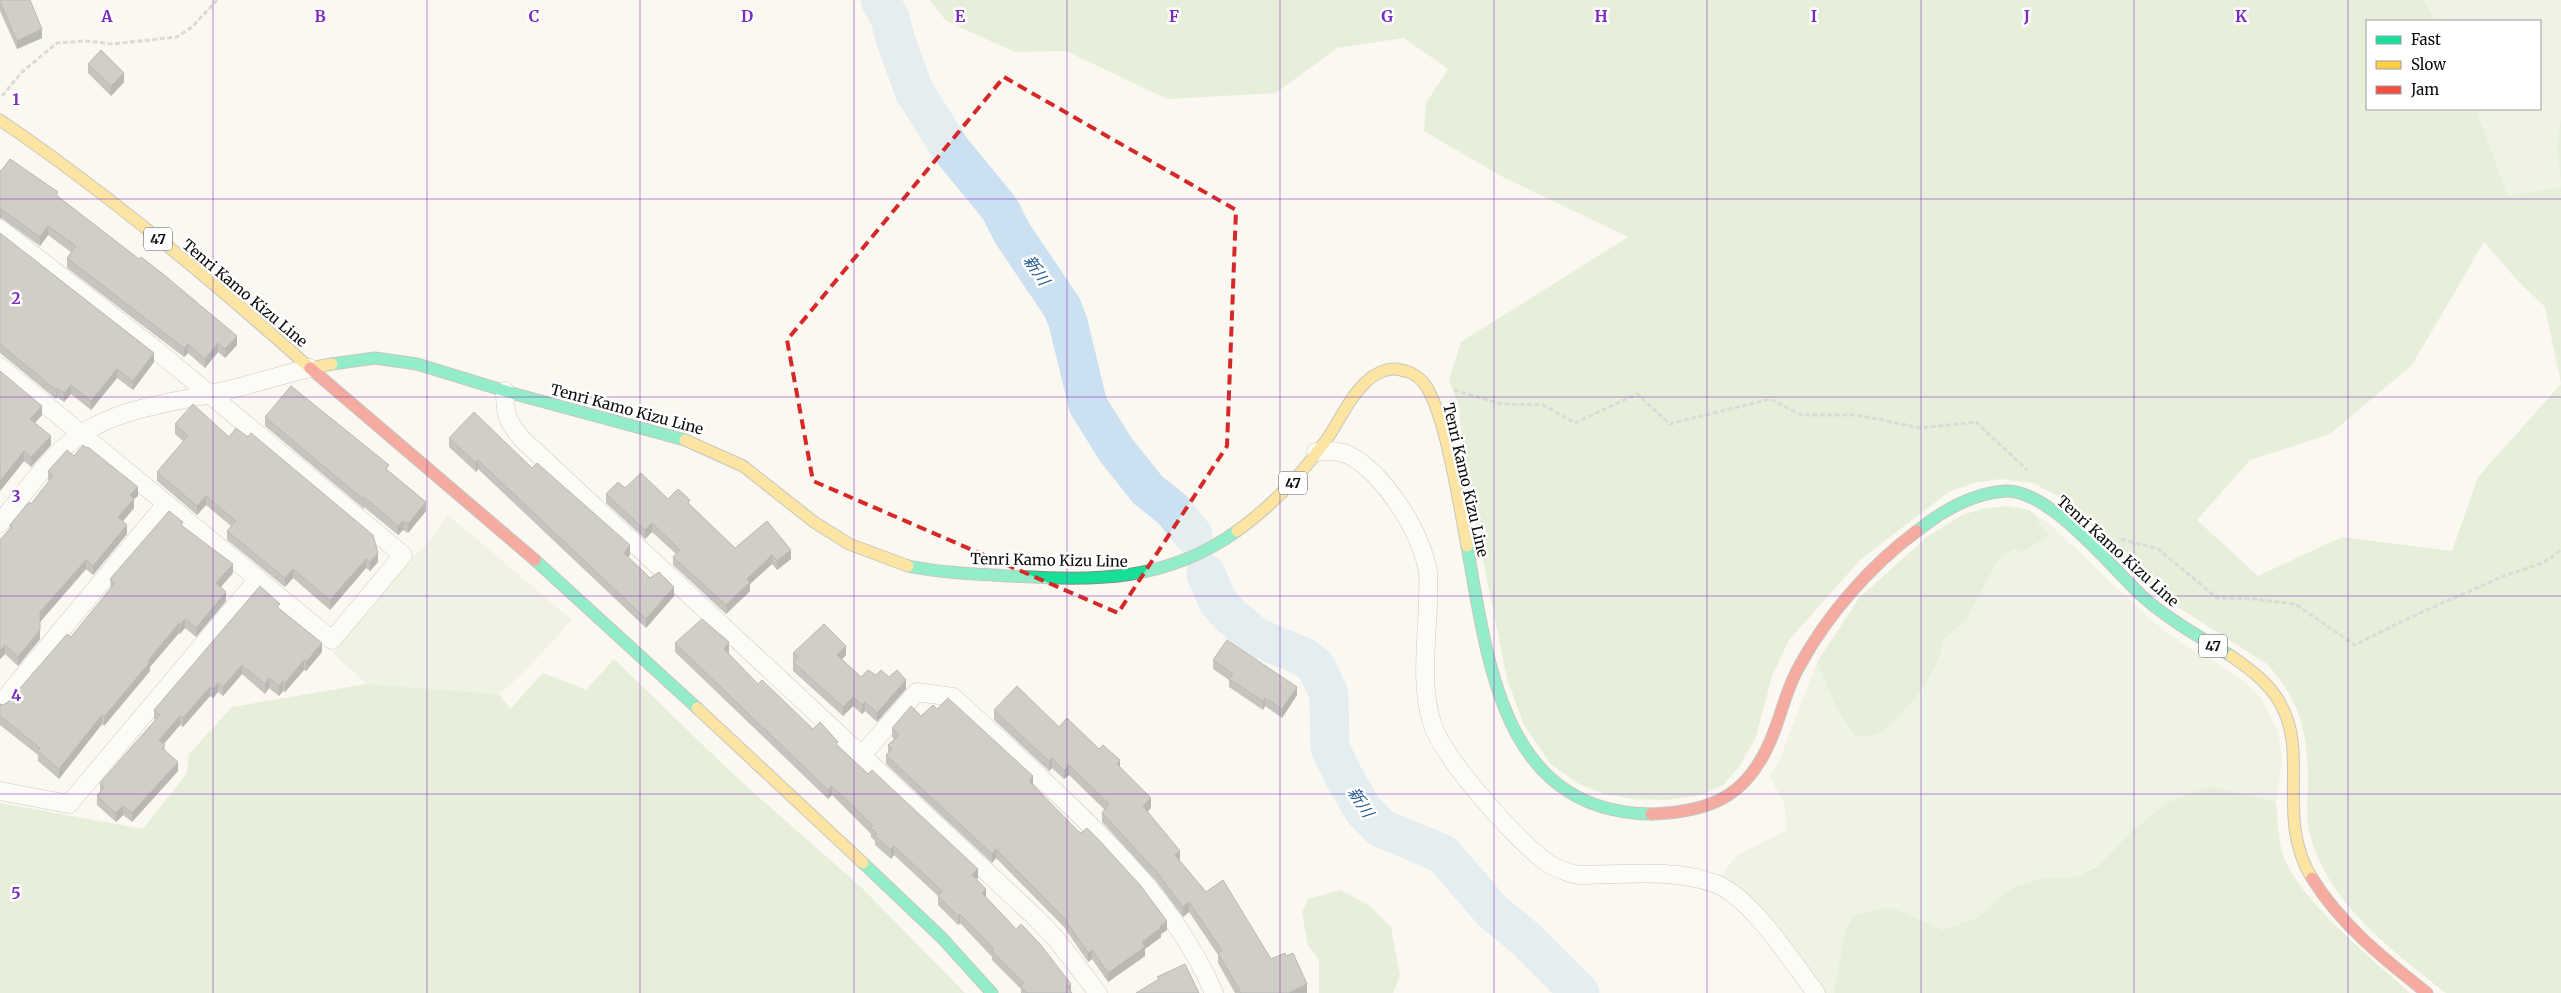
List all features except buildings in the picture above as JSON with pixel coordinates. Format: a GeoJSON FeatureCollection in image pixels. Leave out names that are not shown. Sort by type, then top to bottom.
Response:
{"type":"FeatureCollection","features":[{"type":"Feature","properties":{"kind":"main road","name":"Tenri Kamo Kizu Line"},"geometry":{"type":"LineString","coordinates":[[0,120],[95,189],[217,286],[310,368],[379,357],[433,368],[505,391],[631,423],[707,446],[776,488],[815,522],[864,551],[917,569],[960,574],[1057,579],[1122,578],[1155,574],[1179,566],[1217,548],[1257,518],[1288,489],[1331,435],[1347,404],[1359,388],[1375,376],[1388,370],[1412,372],[1421,380],[1433,399],[1447,450],[1480,618],[1496,685],[1511,728],[1536,765],[1564,791],[1588,803],[1611,810],[1638,814],[1690,810],[1717,803],[1742,785],[1755,771],[1766,754],[1793,677],[1817,635],[1864,579],[1931,519],[1951,505],[1970,496],[1990,492],[2025,494],[2040,500],[2077,531],[2147,601],[2175,623],[2263,680],[2276,696],[2285,710],[2294,750],[2291,795],[2294,831],[2300,855],[2310,875],[2358,933],[2427,993]]}},
{"type":"Feature","properties":{"kind":"main road"},"geometry":{"type":"LineString","coordinates":[[310,368],[576,595],[890,888],[942,938],[992,993]]}},
{"type":"Feature","properties":{"kind":"street"},"geometry":{"type":"LineString","coordinates":[[0,229],[81,290],[210,394],[403,555],[332,640],[0,367]]}},
{"type":"Feature","properties":{"kind":"street"},"geometry":{"type":"LineString","coordinates":[[0,523],[50,462],[82,433],[112,418],[310,368]]}},
{"type":"Feature","properties":{"kind":"street"},"geometry":{"type":"LineString","coordinates":[[505,391],[505,414],[522,439],[1039,922],[1071,957],[1098,993]]}},
{"type":"Feature","properties":{"kind":"street"},"geometry":{"type":"LineString","coordinates":[[1316,452],[1332,450],[1347,453],[1360,462],[1395,498],[1418,541],[1428,572],[1425,667],[1427,697],[1432,722],[1446,750],[1462,773],[1492,808],[1542,859],[1565,872],[1578,874],[1681,875],[1716,884],[1745,904],[1816,993]]}},
{"type":"Feature","properties":{"kind":"street"},"geometry":{"type":"LineString","coordinates":[[0,704],[166,504]]}},
{"type":"Feature","properties":{"kind":"street"},"geometry":{"type":"LineString","coordinates":[[0,791],[69,804],[258,579]]}},
{"type":"Feature","properties":{"kind":"street"},"geometry":{"type":"LineString","coordinates":[[862,755],[917,692],[953,697],[1134,869],[1168,911],[1187,939],[1214,993]]}},
{"type":"Feature","properties":{"kind":"path"},"geometry":{"type":"LineString","coordinates":[[0,98],[22,72],[58,44],[87,41],[112,44],[177,37],[192,27],[217,0]]}},
{"type":"Feature","properties":{"kind":"highlighted area"},"geometry":{"type":"Polygon","coordinates":[[[1004,77],[1236,210],[1227,446],[1118,613],[813,481],[787,340],[1004,77]]]}},
{"type":"Feature","properties":{"kind":"green space"},"geometry":{"type":"Polygon","coordinates":[[[930,0],[2424,0],[2434,20],[2366,20],[2366,110],[2476,110],[2508,196],[2561,187],[2561,384],[2561,993],[2446,993],[2384,943],[2347,904],[2319,860],[2310,835],[2307,817],[2307,751],[2301,720],[2279,678],[2267,664],[2159,595],[2070,505],[2033,483],[2001,479],[1973,483],[1949,492],[1861,559],[1789,640],[1772,676],[1756,737],[1740,766],[1723,785],[1702,795],[1666,800],[1634,799],[1605,794],[1579,784],[1551,764],[1524,725],[1507,679],[1465,471],[1459,407],[1449,380],[1461,342],[1628,237],[1501,176],[1424,131],[1426,103],[1448,69],[1404,38],[1337,48],[1276,93],[1167,99],[1066,51],[1015,52],[946,21],[930,0]],[[2484,242],[2412,365],[2330,434],[2250,460],[2197,520],[2258,576],[2342,537],[2452,551],[2478,477],[2561,384],[2545,307],[2518,281],[2484,242]]]}},
{"type":"Feature","properties":{"kind":"green space"},"geometry":{"type":"Polygon","coordinates":[[[2424,0],[2561,0],[2561,115],[2557,145],[2561,187],[2508,196],[2476,110],[2541,110],[2541,20],[2434,20],[2424,0]]]}},
{"type":"Feature","properties":{"kind":"green space"},"geometry":{"type":"Polygon","coordinates":[[[2561,115],[2561,187],[2557,145],[2561,115]]]}},
{"type":"Feature","properties":{"kind":"green space"},"geometry":{"type":"Polygon","coordinates":[[[2007,506],[2029,510],[2038,517],[2039,523],[2050,535],[2022,552],[2014,550],[1999,558],[1968,617],[1943,641],[1935,666],[1918,695],[1907,709],[1884,730],[1872,736],[1855,736],[1837,709],[1817,662],[1859,598],[1927,537],[1962,515],[1982,509],[2007,506]]]}},
{"type":"Feature","properties":{"kind":"green space"},"geometry":{"type":"Polygon","coordinates":[[[448,515],[572,620],[521,675],[499,694],[366,684],[333,653],[415,555],[427,544],[448,515]]]}},
{"type":"Feature","properties":{"kind":"green space"},"geometry":{"type":"Polygon","coordinates":[[[2038,517],[2049,523],[2144,614],[2183,645],[2216,662],[2245,682],[2262,700],[2278,732],[2282,759],[2276,802],[2209,786],[2166,803],[2132,831],[2097,865],[2074,878],[2045,878],[2003,894],[1979,917],[1943,930],[1891,907],[1845,930],[1834,993],[1822,993],[1718,881],[1736,856],[1787,830],[1784,802],[1769,776],[1779,761],[1817,662],[1837,709],[1943,651],[1943,641],[1968,617],[1999,558],[2049,535],[2039,523],[2038,517]]]}},
{"type":"Feature","properties":{"kind":"green space"},"geometry":{"type":"Polygon","coordinates":[[[614,659],[735,776],[864,890],[965,993],[0,993],[0,803],[143,829],[187,773],[189,754],[232,707],[366,684],[499,694],[510,709],[543,673],[586,690],[614,659]]]}},
{"type":"Feature","properties":{"kind":"green space"},"geometry":{"type":"Polygon","coordinates":[[[2209,786],[2276,802],[2281,849],[2292,873],[2305,892],[2339,929],[2410,993],[1834,993],[1845,930],[1855,915],[1891,907],[1943,930],[1979,917],[2003,894],[2017,886],[2045,878],[2074,878],[2097,866],[2132,831],[2166,803],[2209,786]]]}},
{"type":"Feature","properties":{"kind":"green space"},"geometry":{"type":"Polygon","coordinates":[[[1340,890],[1369,905],[1391,927],[1400,976],[1393,993],[1319,993],[1319,960],[1308,945],[1302,913],[1308,899],[1340,890]]]}},
{"type":"Feature","properties":{"kind":"waterway","name":"新川"},"geometry":{"type":"LineString","coordinates":[[880,0],[890,18],[914,91],[950,148],[1000,209],[1012,233],[1062,307],[1068,322],[1088,405],[1116,450],[1148,490],[1173,510],[1193,535]]}},
{"type":"Feature","properties":{"kind":"waterway","name":"新川"},"geometry":{"type":"LineString","coordinates":[[1206,574],[1218,602],[1232,617],[1256,637],[1304,657],[1316,667],[1329,694],[1330,748],[1345,779],[1364,811],[1381,828],[1443,854],[1493,912],[1527,940],[1580,993]]}},
{"type":"Feature","properties":{"kind":"traffic: fast"},"geometry":{"type":"LineString","coordinates":[[332,364],[375,358],[417,364],[515,394],[685,440]]}},
{"type":"Feature","properties":{"kind":"traffic: fast"},"geometry":{"type":"LineString","coordinates":[[1917,531],[1947,510],[1969,499],[1993,492],[2006,491],[2023,494],[2041,503],[2079,532],[2152,605],[2231,656]]}},
{"type":"Feature","properties":{"kind":"traffic: fast"},"geometry":{"type":"LineString","coordinates":[[908,566],[959,573],[1042,578],[1101,577],[1156,569],[1184,560],[1210,548],[1237,531]]}},
{"type":"Feature","properties":{"kind":"traffic: fast"},"geometry":{"type":"LineString","coordinates":[[1467,546],[1484,636],[1495,680],[1511,722],[1532,758],[1562,787],[1601,807],[1651,814]]}},
{"type":"Feature","properties":{"kind":"traffic: fast"},"geometry":{"type":"LineString","coordinates":[[535,560],[697,708]]}},
{"type":"Feature","properties":{"kind":"traffic: fast"},"geometry":{"type":"LineString","coordinates":[[863,863],[942,938],[992,993]]}},
{"type":"Feature","properties":{"kind":"traffic: slow"},"geometry":{"type":"LineString","coordinates":[[0,120],[81,178],[159,239],[310,368],[332,364]]}},
{"type":"Feature","properties":{"kind":"traffic: slow"},"geometry":{"type":"LineString","coordinates":[[1237,531],[1262,511],[1297,477],[1327,439],[1360,388],[1380,372],[1396,369],[1417,376],[1431,395],[1451,460],[1467,546]]}},
{"type":"Feature","properties":{"kind":"traffic: slow"},"geometry":{"type":"LineString","coordinates":[[685,440],[743,466],[814,522],[849,544],[908,566]]}},
{"type":"Feature","properties":{"kind":"traffic: slow"},"geometry":{"type":"LineString","coordinates":[[2231,656],[2265,683],[2276,696],[2288,723],[2294,765],[2296,833],[2301,856],[2312,878]]}},
{"type":"Feature","properties":{"kind":"traffic: slow"},"geometry":{"type":"LineString","coordinates":[[697,708],[863,863]]}},
{"type":"Feature","properties":{"kind":"traffic: jam"},"geometry":{"type":"LineString","coordinates":[[310,368],[535,560]]}},
{"type":"Feature","properties":{"kind":"traffic: jam"},"geometry":{"type":"LineString","coordinates":[[1651,814],[1695,809],[1713,803],[1729,795],[1743,783],[1755,769],[1766,751],[1796,673],[1823,627],[1867,575],[1917,531]]}},
{"type":"Feature","properties":{"kind":"traffic: jam"},"geometry":{"type":"LineString","coordinates":[[2312,878],[2336,911],[2350,926],[2379,954],[2427,993]]}}]}
